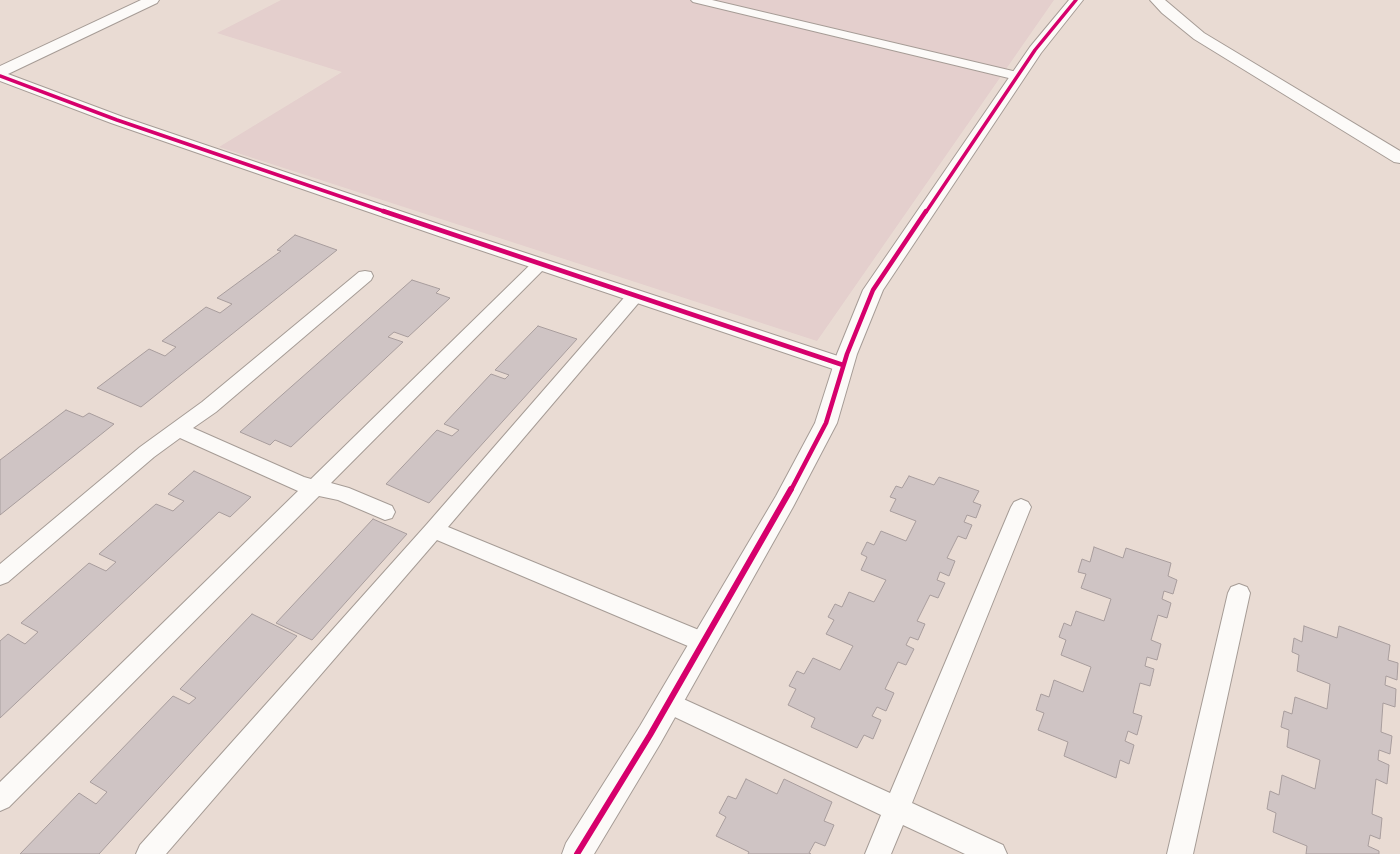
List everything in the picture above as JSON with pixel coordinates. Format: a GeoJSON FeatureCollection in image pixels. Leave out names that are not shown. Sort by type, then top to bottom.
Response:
{"type":"FeatureCollection","features":[{"type":"Feature","properties":{"kind":"street"},"geometry":{"type":"LineString","coordinates":[[0,72],[152,0]]}},
{"type":"Feature","properties":{"kind":"street"},"geometry":{"type":"LineString","coordinates":[[577,854],[668,703],[785,501],[826,423],[843,365],[873,290],[1035,50],[1076,0]]}},
{"type":"Feature","properties":{"kind":"street"},"geometry":{"type":"LineString","coordinates":[[1157,0],[1166,10],[1199,36],[1400,158]]}},
{"type":"Feature","properties":{"kind":"street"},"geometry":{"type":"LineString","coordinates":[[0,76],[117,120],[843,365]]}},
{"type":"Feature","properties":{"kind":"lane"},"geometry":{"type":"LineString","coordinates":[[697,0],[1017,76]]}},
{"type":"Feature","properties":{"kind":"lane"},"geometry":{"type":"LineString","coordinates":[[0,799],[540,264]]}},
{"type":"Feature","properties":{"kind":"lane"},"geometry":{"type":"LineString","coordinates":[[0,576],[147,452],[209,407],[365,276]]}},
{"type":"Feature","properties":{"kind":"lane"},"geometry":{"type":"LineString","coordinates":[[149,854],[434,530],[635,296]]}},
{"type":"Feature","properties":{"kind":"lane"},"geometry":{"type":"LineString","coordinates":[[178,429],[300,484],[342,493],[385,512]]}},
{"type":"Feature","properties":{"kind":"lane"},"geometry":{"type":"LineString","coordinates":[[878,854],[1021,507]]}},
{"type":"Feature","properties":{"kind":"lane"},"geometry":{"type":"LineString","coordinates":[[434,530],[703,642]]}},
{"type":"Feature","properties":{"kind":"lane"},"geometry":{"type":"LineString","coordinates":[[1180,854],[1239,593]]}},
{"type":"Feature","properties":{"kind":"lane"},"geometry":{"type":"LineString","coordinates":[[668,703],[994,854]]}},
{"type":"Feature","properties":{"kind":"shaded area"},"geometry":{"type":"Polygon","coordinates":[[[281,0],[1054,0],[817,341],[219,147],[342,72],[217,33],[281,0]]]}},
{"type":"Feature","properties":{"kind":"building"},"geometry":{"type":"Polygon","coordinates":[[[295,235],[337,250],[141,407],[97,388],[149,349],[165,356],[176,347],[162,341],[206,307],[220,313],[232,304],[217,298],[281,251],[277,250],[295,235]]]}},
{"type":"Feature","properties":{"kind":"building"},"geometry":{"type":"Polygon","coordinates":[[[412,280],[440,289],[436,293],[450,298],[408,337],[394,332],[388,337],[403,342],[291,447],[275,440],[270,445],[240,432],[412,280]]]}},
{"type":"Feature","properties":{"kind":"building"},"geometry":{"type":"Polygon","coordinates":[[[538,326],[577,339],[429,503],[386,484],[437,430],[452,436],[459,430],[444,424],[491,374],[505,379],[509,375],[495,370],[538,326]]]}},
{"type":"Feature","properties":{"kind":"building"},"geometry":{"type":"Polygon","coordinates":[[[66,410],[83,417],[89,413],[114,424],[0,515],[0,460],[66,410]]]}},
{"type":"Feature","properties":{"kind":"building"},"geometry":{"type":"Polygon","coordinates":[[[194,471],[251,497],[230,517],[219,512],[0,718],[0,641],[8,634],[25,644],[38,632],[21,623],[89,563],[106,571],[116,562],[99,554],[156,504],[173,511],[184,501],[168,494],[194,471]]]}},
{"type":"Feature","properties":{"kind":"building"},"geometry":{"type":"Polygon","coordinates":[[[909,476],[934,485],[939,477],[979,491],[973,502],[981,505],[976,518],[967,515],[964,522],[972,525],[966,539],[958,536],[947,558],[955,561],[949,576],[940,572],[937,580],[945,583],[938,598],[930,595],[917,621],[925,624],[918,640],[910,637],[906,645],[914,649],[906,665],[898,662],[885,689],[894,693],[886,711],[877,707],[872,716],[881,720],[873,739],[864,735],[857,748],[811,727],[815,718],[788,705],[796,689],[789,686],[797,671],[804,674],[813,658],[840,670],[853,646],[826,634],[834,620],[828,617],[835,604],[842,607],[849,592],[874,602],[886,580],[861,570],[867,557],[861,554],[867,542],[874,545],[881,531],[906,541],[916,521],[890,511],[896,499],[890,497],[896,486],[902,488],[909,476]]]}},
{"type":"Feature","properties":{"kind":"building"},"geometry":{"type":"Polygon","coordinates":[[[373,519],[407,534],[312,640],[276,623],[373,519]]]}},
{"type":"Feature","properties":{"kind":"building"},"geometry":{"type":"Polygon","coordinates":[[[1094,547],[1123,558],[1126,548],[1171,563],[1168,576],[1177,580],[1173,594],[1164,591],[1162,599],[1171,603],[1167,618],[1158,615],[1151,640],[1161,644],[1157,660],[1147,657],[1145,666],[1154,669],[1150,686],[1140,683],[1133,713],[1142,716],[1137,735],[1128,731],[1125,741],[1134,745],[1129,764],[1120,760],[1116,778],[1064,756],[1068,742],[1038,730],[1044,713],[1036,710],[1041,694],[1049,697],[1054,680],[1083,692],[1091,667],[1061,655],[1066,640],[1059,637],[1064,623],[1071,626],[1076,611],[1104,621],[1111,599],[1081,588],[1086,574],[1078,572],[1082,559],[1090,562],[1094,547]]]}},
{"type":"Feature","properties":{"kind":"building"},"geometry":{"type":"Polygon","coordinates":[[[252,614],[297,636],[99,854],[20,854],[79,793],[96,804],[107,792],[90,782],[173,696],[189,704],[196,698],[180,689],[252,614]]]}},
{"type":"Feature","properties":{"kind":"building"},"geometry":{"type":"Polygon","coordinates":[[[1304,626],[1337,638],[1339,626],[1390,645],[1388,660],[1398,663],[1397,680],[1386,676],[1385,685],[1396,689],[1395,707],[1383,703],[1381,732],[1392,736],[1390,754],[1379,750],[1378,760],[1389,765],[1387,784],[1376,779],[1372,814],[1382,818],[1380,839],[1370,835],[1368,846],[1379,851],[1379,854],[1306,854],[1307,846],[1273,832],[1276,813],[1267,809],[1270,791],[1279,795],[1282,775],[1315,789],[1320,760],[1287,747],[1289,730],[1281,727],[1284,711],[1292,714],[1295,697],[1327,709],[1330,684],[1297,671],[1299,655],[1292,652],[1294,638],[1302,642],[1304,626]]]}},
{"type":"Feature","properties":{"kind":"building"},"geometry":{"type":"Polygon","coordinates":[[[746,779],[777,794],[784,779],[832,802],[824,821],[834,825],[825,846],[815,842],[809,853],[811,854],[748,854],[749,852],[716,836],[726,817],[719,813],[728,796],[736,799],[746,779]]]}},
{"type":"Feature","properties":{"kind":"cycle path"},"geometry":{"type":"LineString","coordinates":[[577,854],[650,735],[785,501],[826,423],[847,354],[873,290],[1035,50],[1076,0]]}},
{"type":"Feature","properties":{"kind":"cycle path"},"geometry":{"type":"LineString","coordinates":[[0,76],[117,120],[459,237],[843,365]]}}]}
